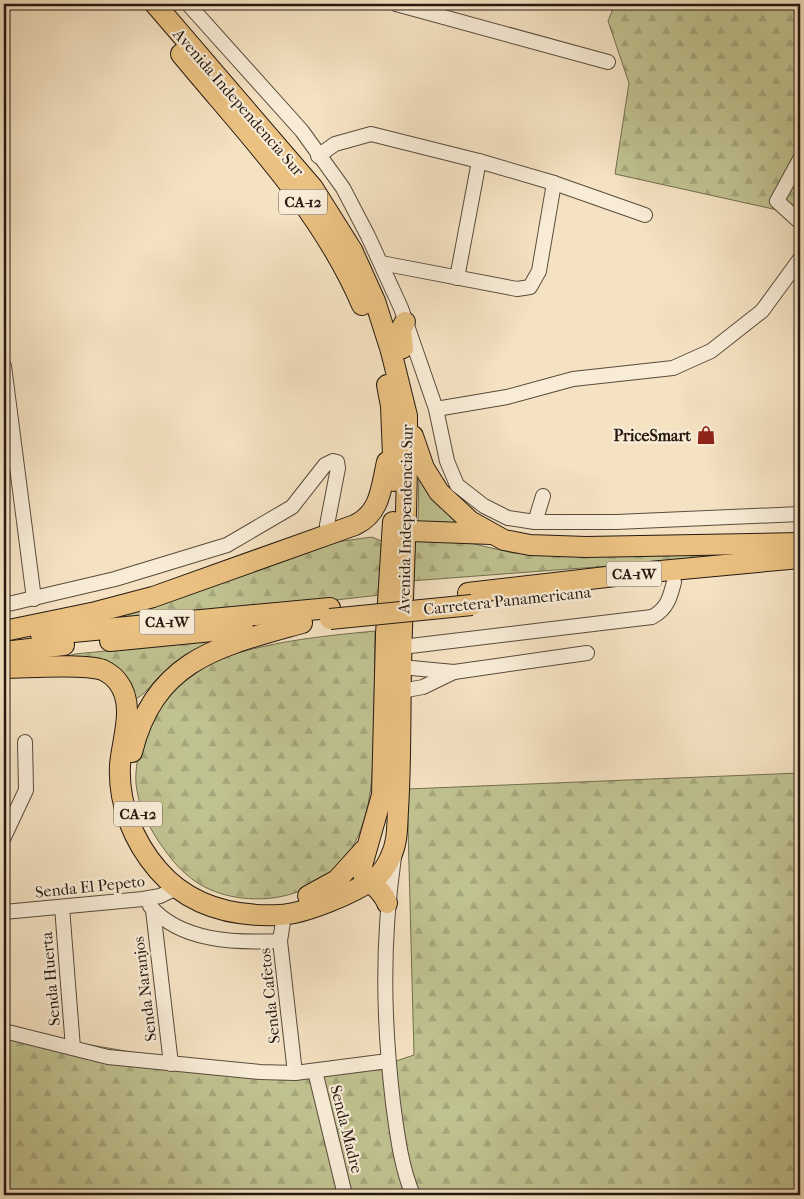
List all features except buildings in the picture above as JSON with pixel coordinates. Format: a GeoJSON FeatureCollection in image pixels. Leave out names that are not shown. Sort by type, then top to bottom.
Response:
{"type":"FeatureCollection","features":[{"type":"Feature","properties":{"kind":"highway","name":"Avenida Independencia Sur"},"geometry":{"type":"LineString","coordinates":[[141,4],[290,184],[317,223],[354,285],[382,364],[391,406],[392,438]]}},
{"type":"Feature","properties":{"kind":"highway","name":"Avenida Independencia Sur"},"geometry":{"type":"LineString","coordinates":[[155,4],[313,188],[362,272],[391,351],[407,416],[398,539],[402,657],[400,784],[396,840]]}},
{"type":"Feature","properties":{"kind":"highway"},"geometry":{"type":"LineString","coordinates":[[391,351],[403,348],[401,329],[405,322]]}},
{"type":"Feature","properties":{"kind":"highway"},"geometry":{"type":"LineString","coordinates":[[407,416],[418,455],[431,481],[460,512],[491,534],[504,540],[547,546],[800,543]]}},
{"type":"Feature","properties":{"kind":"highway"},"geometry":{"type":"LineString","coordinates":[[4,630],[96,612],[153,597],[360,522],[371,514],[380,494],[392,438]]}},
{"type":"Feature","properties":{"kind":"highway","name":"CA-12"},"geometry":{"type":"LineString","coordinates":[[302,623],[226,646],[191,663],[170,678],[154,700],[136,736],[130,760],[132,797],[145,832],[168,867],[190,885],[226,901],[269,905],[286,903],[316,893],[347,872],[369,838],[382,795],[386,634],[398,539],[392,438]]}},
{"type":"Feature","properties":{"kind":"highway"},"geometry":{"type":"LineString","coordinates":[[303,543],[365,528],[377,527],[398,539],[422,531],[491,534]]}},
{"type":"Feature","properties":{"kind":"highway","name":"Carretera Panamericana"},"geometry":{"type":"LineString","coordinates":[[470,599],[624,575],[800,558]]}},
{"type":"Feature","properties":{"kind":"highway","name":"Carretera Panamericana"},"geometry":{"type":"LineString","coordinates":[[4,639],[200,618],[330,613],[800,569]]}},
{"type":"Feature","properties":{"kind":"highway","name":"Carretera Panamericana"},"geometry":{"type":"LineString","coordinates":[[4,652],[302,623],[330,613]]}},
{"type":"Feature","properties":{"kind":"highway","name":"CA-12"},"geometry":{"type":"LineString","coordinates":[[4,668],[86,668],[102,670],[118,682],[126,700],[127,713],[120,766],[126,812],[135,836],[157,869],[190,897],[224,911],[266,916],[284,915],[373,891],[377,877],[387,864],[396,840]]}},
{"type":"Feature","properties":{"kind":"highway"},"geometry":{"type":"LineString","coordinates":[[373,891],[361,869],[369,838],[384,828],[396,840]]}},
{"type":"Feature","properties":{"kind":"street"},"geometry":{"type":"LineString","coordinates":[[188,4],[199,10],[302,131],[318,156],[343,188],[381,263],[405,322],[436,409],[447,461],[456,484],[484,506],[508,518],[535,522],[616,522],[800,514]]}},
{"type":"Feature","properties":{"kind":"street"},"geometry":{"type":"LineString","coordinates":[[396,4],[608,62]]}},
{"type":"Feature","properties":{"kind":"street"},"geometry":{"type":"LineString","coordinates":[[318,156],[335,144],[371,134],[479,161],[554,183],[645,215]]}},
{"type":"Feature","properties":{"kind":"street"},"geometry":{"type":"LineString","coordinates":[[800,159],[777,202],[800,222]]}},
{"type":"Feature","properties":{"kind":"street"},"geometry":{"type":"LineString","coordinates":[[457,278],[479,161]]}},
{"type":"Feature","properties":{"kind":"street"},"geometry":{"type":"LineString","coordinates":[[381,263],[517,289],[530,287],[539,270],[554,183]]}},
{"type":"Feature","properties":{"kind":"street"},"geometry":{"type":"LineString","coordinates":[[436,409],[507,397],[573,379],[673,368],[711,351],[762,311],[800,259]]}},
{"type":"Feature","properties":{"kind":"street"},"geometry":{"type":"LineString","coordinates":[[4,366],[34,599]]}},
{"type":"Feature","properties":{"kind":"street"},"geometry":{"type":"LineString","coordinates":[[4,605],[138,573],[227,545],[292,507],[325,465],[334,461],[337,462],[338,468],[327,525],[329,534]]}},
{"type":"Feature","properties":{"kind":"street"},"geometry":{"type":"LineString","coordinates":[[535,522],[543,496]]}},
{"type":"Feature","properties":{"kind":"street"},"geometry":{"type":"LineString","coordinates":[[402,657],[652,617],[662,612],[668,602],[674,582]]}},
{"type":"Feature","properties":{"kind":"street"},"geometry":{"type":"LineString","coordinates":[[401,691],[423,687],[454,672],[587,653]]}},
{"type":"Feature","properties":{"kind":"street"},"geometry":{"type":"LineString","coordinates":[[402,657],[454,672]]}},
{"type":"Feature","properties":{"kind":"street"},"geometry":{"type":"LineString","coordinates":[[4,837],[26,790],[26,742]]}},
{"type":"Feature","properties":{"kind":"street","name":"Avenida Independencia Sur"},"geometry":{"type":"LineString","coordinates":[[396,840],[373,891],[388,1061],[398,1138],[413,1195]]}},
{"type":"Feature","properties":{"kind":"street","name":"Senda El Pepeto"},"geometry":{"type":"LineString","coordinates":[[4,912],[143,899],[160,896],[178,888]]}},
{"type":"Feature","properties":{"kind":"street"},"geometry":{"type":"LineString","coordinates":[[143,899],[153,910],[174,925],[206,936],[234,940],[280,940]]}},
{"type":"Feature","properties":{"kind":"street","name":"Senda Huerta"},"geometry":{"type":"LineString","coordinates":[[62,907],[73,1048]]}},
{"type":"Feature","properties":{"kind":"street","name":"Senda Naranjos"},"geometry":{"type":"LineString","coordinates":[[153,910],[171,1064]]}},
{"type":"Feature","properties":{"kind":"street","name":"Senda Cafetos"},"geometry":{"type":"LineString","coordinates":[[284,915],[280,940],[295,1073]]}},
{"type":"Feature","properties":{"kind":"street"},"geometry":{"type":"LineString","coordinates":[[4,1031],[108,1057],[260,1072],[295,1073],[388,1061]]}},
{"type":"Feature","properties":{"kind":"street","name":"Senda Madre"},"geometry":{"type":"LineString","coordinates":[[315,1071],[345,1195]]}},
{"type":"Feature","properties":{"kind":"green space"},"geometry":{"type":"Polygon","coordinates":[[[615,4],[800,4],[800,215],[615,174],[629,83],[608,21],[615,4]]]}},
{"type":"Feature","properties":{"kind":"green space"},"geometry":{"type":"Polygon","coordinates":[[[419,470],[462,527],[418,524],[419,470]]]}},
{"type":"Feature","properties":{"kind":"green space"},"geometry":{"type":"Polygon","coordinates":[[[372,537],[384,542],[380,595],[68,630],[329,543],[372,537]]]}},
{"type":"Feature","properties":{"kind":"green space"},"geometry":{"type":"Polygon","coordinates":[[[411,538],[470,543],[513,553],[647,552],[742,556],[410,581],[411,538]]]}},
{"type":"Feature","properties":{"kind":"green space"},"geometry":{"type":"Polygon","coordinates":[[[375,631],[374,740],[368,806],[357,838],[345,859],[334,870],[314,884],[300,891],[272,898],[256,899],[226,895],[198,883],[178,867],[159,842],[144,814],[137,792],[136,772],[140,748],[154,714],[166,694],[177,684],[200,669],[239,653],[285,642],[375,631]]]}},
{"type":"Feature","properties":{"kind":"green space"},"geometry":{"type":"Polygon","coordinates":[[[232,639],[178,663],[158,677],[145,693],[132,700],[130,690],[56,659],[75,654],[232,639]]]}},
{"type":"Feature","properties":{"kind":"green space"},"geometry":{"type":"Polygon","coordinates":[[[800,773],[800,1195],[4,1195],[4,1030],[247,1072],[372,1069],[414,1055],[407,789],[800,773]]]}},
{"type":"Feature","properties":{"kind":"place","name":"PriceSmart"},"geometry":{"type":"Point","coordinates":[706,435]}}]}
